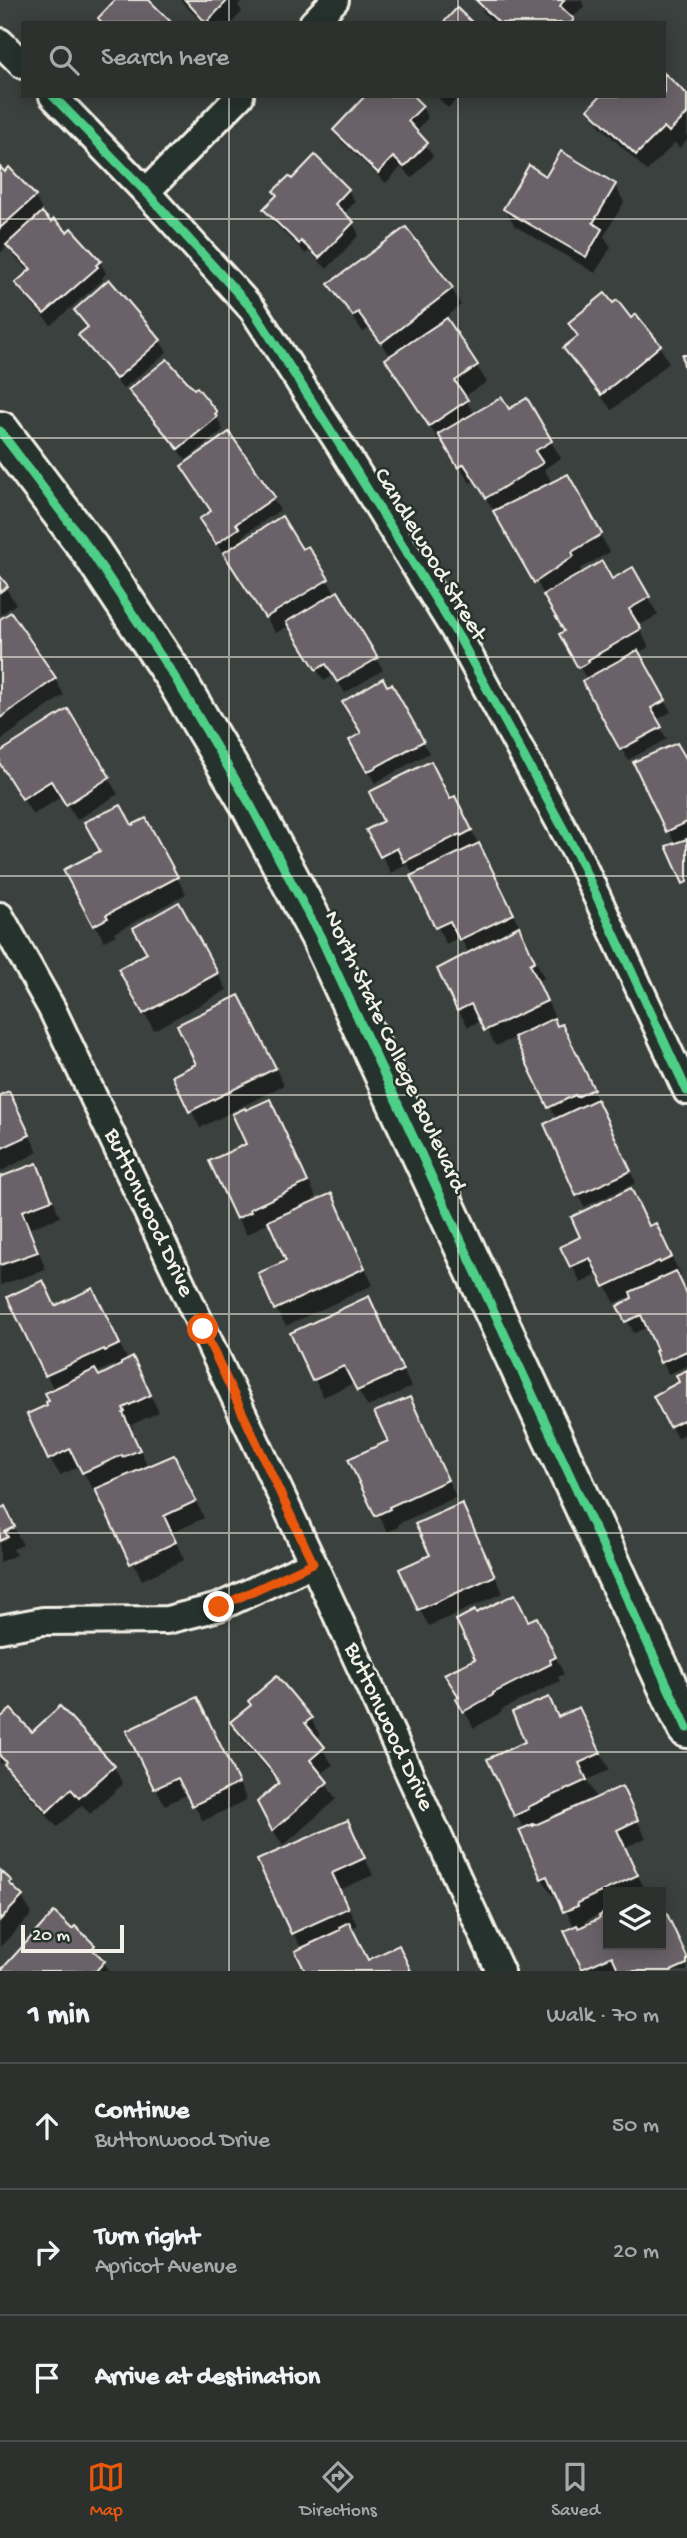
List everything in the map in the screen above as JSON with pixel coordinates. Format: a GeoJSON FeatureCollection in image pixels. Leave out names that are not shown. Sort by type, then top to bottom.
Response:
{"type":"FeatureCollection","features":[{"type":"Feature","properties":{"kind":"main road","name":"North State College Boulevard"},"geometry":{"type":"LineString","coordinates":[[0,431],[90,550],[174,677],[251,806],[320,936],[687,1727]]}},
{"type":"Feature","properties":{"kind":"street"},"geometry":{"type":"LineString","coordinates":[[315,21],[335,0]]}},
{"type":"Feature","properties":{"kind":"street"},"geometry":{"type":"LineString","coordinates":[[0,42],[21,63]]}},
{"type":"Feature","properties":{"kind":"street","name":"Candlewood Street"},"geometry":{"type":"LineString","coordinates":[[55,98],[146,192],[253,310],[460,639],[578,856],[687,1091]]}},
{"type":"Feature","properties":{"kind":"street"},"geometry":{"type":"LineString","coordinates":[[146,192],[238,98]]}},
{"type":"Feature","properties":{"kind":"street","name":"Buttonwood Drive"},"geometry":{"type":"LineString","coordinates":[[0,916],[52,1009],[313,1563],[500,1971]]}},
{"type":"Feature","properties":{"kind":"street"},"geometry":{"type":"LineString","coordinates":[[0,1629],[43,1621],[167,1620],[219,1607],[313,1563]]}},
{"type":"Feature","properties":{"kind":"building"},"geometry":{"type":"Polygon","coordinates":[[[115,0],[149,0],[170,21],[100,21],[98,18],[115,0]]]}},
{"type":"Feature","properties":{"kind":"building"},"geometry":{"type":"Polygon","coordinates":[[[185,0],[228,0],[208,21],[204,21],[185,0]]]}},
{"type":"Feature","properties":{"kind":"building"},"geometry":{"type":"Polygon","coordinates":[[[476,0],[564,0],[560,6],[574,19],[572,21],[497,21],[476,0]]]}},
{"type":"Feature","properties":{"kind":"building"},"geometry":{"type":"Polygon","coordinates":[[[457,8],[471,21],[445,21],[457,8]]]}},
{"type":"Feature","properties":{"kind":"building"},"geometry":{"type":"Polygon","coordinates":[[[666,75],[687,94],[687,114],[669,132],[664,127],[636,155],[588,109],[598,98],[666,98],[666,75]]]}},
{"type":"Feature","properties":{"kind":"building"},"geometry":{"type":"Polygon","coordinates":[[[363,98],[415,98],[423,106],[408,121],[428,143],[404,167],[393,157],[378,173],[333,130],[363,98]]]}},
{"type":"Feature","properties":{"kind":"building"},"geometry":{"type":"Polygon","coordinates":[[[561,151],[616,184],[593,223],[602,229],[586,257],[503,209],[529,165],[546,176],[561,151]]]}},
{"type":"Feature","properties":{"kind":"building"},"geometry":{"type":"Polygon","coordinates":[[[315,155],[349,189],[335,204],[354,222],[319,258],[301,241],[299,244],[263,209],[277,195],[273,191],[289,176],[292,179],[315,155]]]}},
{"type":"Feature","properties":{"kind":"building"},"geometry":{"type":"Polygon","coordinates":[[[0,167],[5,172],[9,167],[36,196],[0,228],[0,167]]]}},
{"type":"Feature","properties":{"kind":"building"},"geometry":{"type":"Polygon","coordinates":[[[42,212],[51,222],[54,219],[67,232],[71,228],[101,261],[96,265],[98,267],[44,314],[15,283],[31,269],[6,245],[42,212]]]}},
{"type":"Feature","properties":{"kind":"building"},"geometry":{"type":"Polygon","coordinates":[[[406,227],[453,288],[381,343],[358,312],[353,316],[328,284],[406,227]]]}},
{"type":"Feature","properties":{"kind":"building"},"geometry":{"type":"Polygon","coordinates":[[[109,279],[161,340],[116,379],[78,335],[88,327],[74,310],[109,279]]]}},
{"type":"Feature","properties":{"kind":"building"},"geometry":{"type":"Polygon","coordinates":[[[605,293],[613,303],[617,300],[631,318],[636,314],[661,345],[601,395],[563,348],[578,336],[568,323],[605,293]]]}},
{"type":"Feature","properties":{"kind":"building"},"geometry":{"type":"Polygon","coordinates":[[[447,318],[478,365],[455,381],[468,400],[429,426],[385,359],[447,318]]]}},
{"type":"Feature","properties":{"kind":"building"},"geometry":{"type":"Polygon","coordinates":[[[682,355],[687,355],[687,382],[682,355]]]}},
{"type":"Feature","properties":{"kind":"building"},"geometry":{"type":"Polygon","coordinates":[[[167,359],[194,389],[197,387],[217,412],[217,417],[178,449],[128,390],[167,359]]]}},
{"type":"Feature","properties":{"kind":"building"},"geometry":{"type":"Polygon","coordinates":[[[502,397],[509,409],[527,398],[552,441],[535,451],[543,463],[486,498],[464,464],[458,468],[438,434],[502,397]]]}},
{"type":"Feature","properties":{"kind":"building"},"geometry":{"type":"Polygon","coordinates":[[[229,432],[275,497],[236,524],[239,528],[216,544],[199,519],[211,511],[181,466],[229,432]]]}},
{"type":"Feature","properties":{"kind":"building"},"geometry":{"type":"Polygon","coordinates":[[[568,474],[602,534],[572,552],[574,556],[534,583],[493,511],[568,474]]]}},
{"type":"Feature","properties":{"kind":"building"},"geometry":{"type":"Polygon","coordinates":[[[282,516],[302,549],[308,546],[329,579],[265,618],[223,553],[282,516]]]}},
{"type":"Feature","properties":{"kind":"building"},"geometry":{"type":"Polygon","coordinates":[[[602,561],[612,579],[633,567],[650,597],[629,609],[641,629],[578,668],[559,634],[564,631],[543,595],[602,561]]]}},
{"type":"Feature","properties":{"kind":"building"},"geometry":{"type":"Polygon","coordinates":[[[0,576],[8,586],[0,592],[0,576]]]}},
{"type":"Feature","properties":{"kind":"building"},"geometry":{"type":"Polygon","coordinates":[[[338,591],[378,658],[337,682],[326,664],[316,670],[286,622],[338,591]]]}},
{"type":"Feature","properties":{"kind":"building"},"geometry":{"type":"Polygon","coordinates":[[[11,612],[56,678],[0,718],[0,619],[11,612]]]}},
{"type":"Feature","properties":{"kind":"building"},"geometry":{"type":"Polygon","coordinates":[[[638,650],[666,700],[651,708],[662,727],[620,750],[582,681],[638,650]]]}},
{"type":"Feature","properties":{"kind":"building"},"geometry":{"type":"Polygon","coordinates":[[[383,678],[387,686],[392,684],[424,741],[367,772],[349,740],[361,733],[342,702],[383,678]]]}},
{"type":"Feature","properties":{"kind":"building"},"geometry":{"type":"Polygon","coordinates":[[[68,709],[110,777],[66,805],[51,781],[22,799],[0,764],[0,752],[68,709]]]}},
{"type":"Feature","properties":{"kind":"building"},"geometry":{"type":"Polygon","coordinates":[[[677,743],[687,760],[687,822],[666,832],[633,762],[677,743]]]}},
{"type":"Feature","properties":{"kind":"building"},"geometry":{"type":"Polygon","coordinates":[[[431,761],[450,799],[455,796],[472,830],[404,862],[397,848],[380,857],[366,830],[383,821],[369,792],[431,761]]]}},
{"type":"Feature","properties":{"kind":"building"},"geometry":{"type":"Polygon","coordinates":[[[121,805],[132,825],[146,818],[178,877],[106,915],[108,918],[93,926],[63,870],[100,851],[84,822],[121,805]]]}},
{"type":"Feature","properties":{"kind":"building"},"geometry":{"type":"Polygon","coordinates":[[[687,839],[687,882],[683,884],[666,846],[687,839]]]}},
{"type":"Feature","properties":{"kind":"building"},"geometry":{"type":"Polygon","coordinates":[[[479,843],[514,914],[459,940],[450,921],[435,928],[410,876],[479,843]]]}},
{"type":"Feature","properties":{"kind":"building"},"geometry":{"type":"Polygon","coordinates":[[[179,902],[218,973],[143,1014],[118,969],[147,953],[133,928],[179,902]]]}},
{"type":"Feature","properties":{"kind":"building"},"geometry":{"type":"Polygon","coordinates":[[[519,926],[535,961],[530,964],[547,1001],[484,1031],[471,1004],[457,1011],[437,969],[519,926]]]}},
{"type":"Feature","properties":{"kind":"building"},"geometry":{"type":"Polygon","coordinates":[[[239,995],[276,1068],[189,1112],[172,1076],[196,1064],[177,1025],[239,995]]]}},
{"type":"Feature","properties":{"kind":"building"},"geometry":{"type":"Polygon","coordinates":[[[554,1018],[557,1026],[562,1024],[594,1089],[548,1108],[514,1037],[554,1018]]]}},
{"type":"Feature","properties":{"kind":"building"},"geometry":{"type":"Polygon","coordinates":[[[9,1091],[30,1135],[0,1149],[0,1095],[9,1091]]]}},
{"type":"Feature","properties":{"kind":"building"},"geometry":{"type":"Polygon","coordinates":[[[270,1099],[308,1182],[250,1209],[251,1212],[236,1219],[209,1161],[246,1144],[232,1114],[270,1099]]]}},
{"type":"Feature","properties":{"kind":"building"},"geometry":{"type":"Polygon","coordinates":[[[597,1099],[631,1171],[576,1196],[544,1124],[597,1099]]]}},
{"type":"Feature","properties":{"kind":"building"},"geometry":{"type":"Polygon","coordinates":[[[37,1163],[52,1200],[22,1211],[38,1252],[0,1265],[0,1177],[37,1163]]]}},
{"type":"Feature","properties":{"kind":"building"},"geometry":{"type":"Polygon","coordinates":[[[631,1188],[649,1226],[656,1223],[672,1257],[604,1287],[590,1258],[570,1267],[560,1247],[580,1237],[571,1217],[631,1188]]]}},
{"type":"Feature","properties":{"kind":"building"},"geometry":{"type":"Polygon","coordinates":[[[332,1193],[365,1268],[274,1310],[258,1273],[286,1261],[268,1221],[332,1193]]]}},
{"type":"Feature","properties":{"kind":"building"},"geometry":{"type":"Polygon","coordinates":[[[676,1271],[687,1294],[687,1351],[660,1363],[641,1315],[625,1322],[617,1306],[632,1298],[630,1292],[676,1271]]]}},
{"type":"Feature","properties":{"kind":"building"},"geometry":{"type":"Polygon","coordinates":[[[43,1280],[55,1306],[93,1288],[120,1344],[45,1376],[7,1297],[43,1280]]]}},
{"type":"Feature","properties":{"kind":"building"},"geometry":{"type":"Polygon","coordinates":[[[369,1296],[403,1370],[357,1391],[344,1366],[312,1381],[290,1333],[369,1296]]]}},
{"type":"Feature","properties":{"kind":"building"},"geometry":{"type":"Polygon","coordinates":[[[133,1357],[151,1395],[123,1408],[140,1450],[82,1473],[70,1449],[48,1460],[27,1414],[47,1405],[46,1402],[49,1401],[45,1393],[95,1369],[99,1376],[133,1357]]]}},
{"type":"Feature","properties":{"kind":"building"},"geometry":{"type":"Polygon","coordinates":[[[687,1370],[687,1429],[683,1420],[669,1427],[653,1396],[679,1382],[676,1375],[687,1370]]]}},
{"type":"Feature","properties":{"kind":"building"},"geometry":{"type":"Polygon","coordinates":[[[410,1397],[448,1480],[375,1516],[348,1459],[388,1441],[374,1412],[410,1397]]]}},
{"type":"Feature","properties":{"kind":"building"},"geometry":{"type":"Polygon","coordinates":[[[174,1455],[196,1501],[164,1516],[176,1542],[130,1564],[95,1489],[174,1455]]]}},
{"type":"Feature","properties":{"kind":"building"},"geometry":{"type":"Polygon","coordinates":[[[462,1503],[495,1576],[418,1610],[399,1569],[430,1555],[415,1524],[462,1503]]]}},
{"type":"Feature","properties":{"kind":"building"},"geometry":{"type":"Polygon","coordinates":[[[5,1506],[15,1527],[5,1532],[8,1537],[0,1541],[0,1509],[5,1506]]]}},
{"type":"Feature","properties":{"kind":"building"},"geometry":{"type":"Polygon","coordinates":[[[515,1594],[528,1621],[537,1617],[556,1657],[550,1660],[551,1664],[493,1693],[463,1712],[456,1699],[459,1697],[444,1674],[475,1659],[456,1620],[515,1594]]]}},
{"type":"Feature","properties":{"kind":"building"},"geometry":{"type":"Polygon","coordinates":[[[277,1676],[312,1718],[305,1723],[325,1747],[310,1760],[328,1782],[272,1831],[257,1802],[279,1783],[230,1722],[251,1705],[248,1701],[277,1676]]]}},
{"type":"Feature","properties":{"kind":"building"},"geometry":{"type":"Polygon","coordinates":[[[197,1697],[239,1783],[192,1806],[178,1778],[154,1789],[126,1731],[197,1697]]]}},
{"type":"Feature","properties":{"kind":"building"},"geometry":{"type":"Polygon","coordinates":[[[549,1697],[558,1717],[579,1707],[601,1753],[579,1763],[587,1780],[514,1816],[487,1759],[525,1742],[512,1712],[549,1697]]]}},
{"type":"Feature","properties":{"kind":"building"},"geometry":{"type":"Polygon","coordinates":[[[60,1706],[115,1766],[79,1798],[71,1789],[47,1812],[0,1756],[0,1718],[11,1709],[32,1732],[60,1706]]]}},
{"type":"Feature","properties":{"kind":"building"},"geometry":{"type":"Polygon","coordinates":[[[622,1786],[638,1820],[617,1830],[638,1875],[612,1887],[603,1887],[603,1891],[563,1912],[547,1876],[541,1879],[519,1830],[622,1786]]]}},
{"type":"Feature","properties":{"kind":"building"},"geometry":{"type":"Polygon","coordinates":[[[348,1820],[365,1858],[332,1873],[348,1908],[291,1934],[257,1860],[348,1820]]]}},
{"type":"Feature","properties":{"kind":"building"},"geometry":{"type":"Polygon","coordinates":[[[0,1870],[23,1896],[0,1920],[0,1870]]]}},
{"type":"Feature","properties":{"kind":"building"},"geometry":{"type":"Polygon","coordinates":[[[54,1912],[72,1929],[75,1926],[95,1945],[92,1949],[105,1961],[96,1971],[0,1971],[54,1912]]]}},
{"type":"Feature","properties":{"kind":"building"},"geometry":{"type":"Polygon","coordinates":[[[666,1912],[687,1957],[687,1964],[671,1971],[619,1971],[612,1956],[582,1969],[564,1931],[577,1925],[579,1928],[600,1918],[603,1914],[603,1950],[666,1950],[666,1912]]]}},
{"type":"Feature","properties":{"kind":"building"},"geometry":{"type":"Polygon","coordinates":[[[349,1922],[368,1960],[399,1945],[411,1971],[305,1971],[295,1951],[340,1930],[339,1927],[349,1922]]]}},
{"type":"Feature","properties":{"kind":"cycle path"},"geometry":{"type":"LineString","coordinates":[[55,98],[146,192],[253,310],[340,445],[460,639],[578,856],[687,1091]]}},
{"type":"Feature","properties":{"kind":"cycle path"},"geometry":{"type":"LineString","coordinates":[[0,431],[90,550],[174,676],[251,806],[320,936],[687,1728]]}},
{"type":"Feature","properties":{"kind":"route"},"geometry":{"type":"LineString","coordinates":[[203,1329],[313,1563],[219,1607]]}}]}
